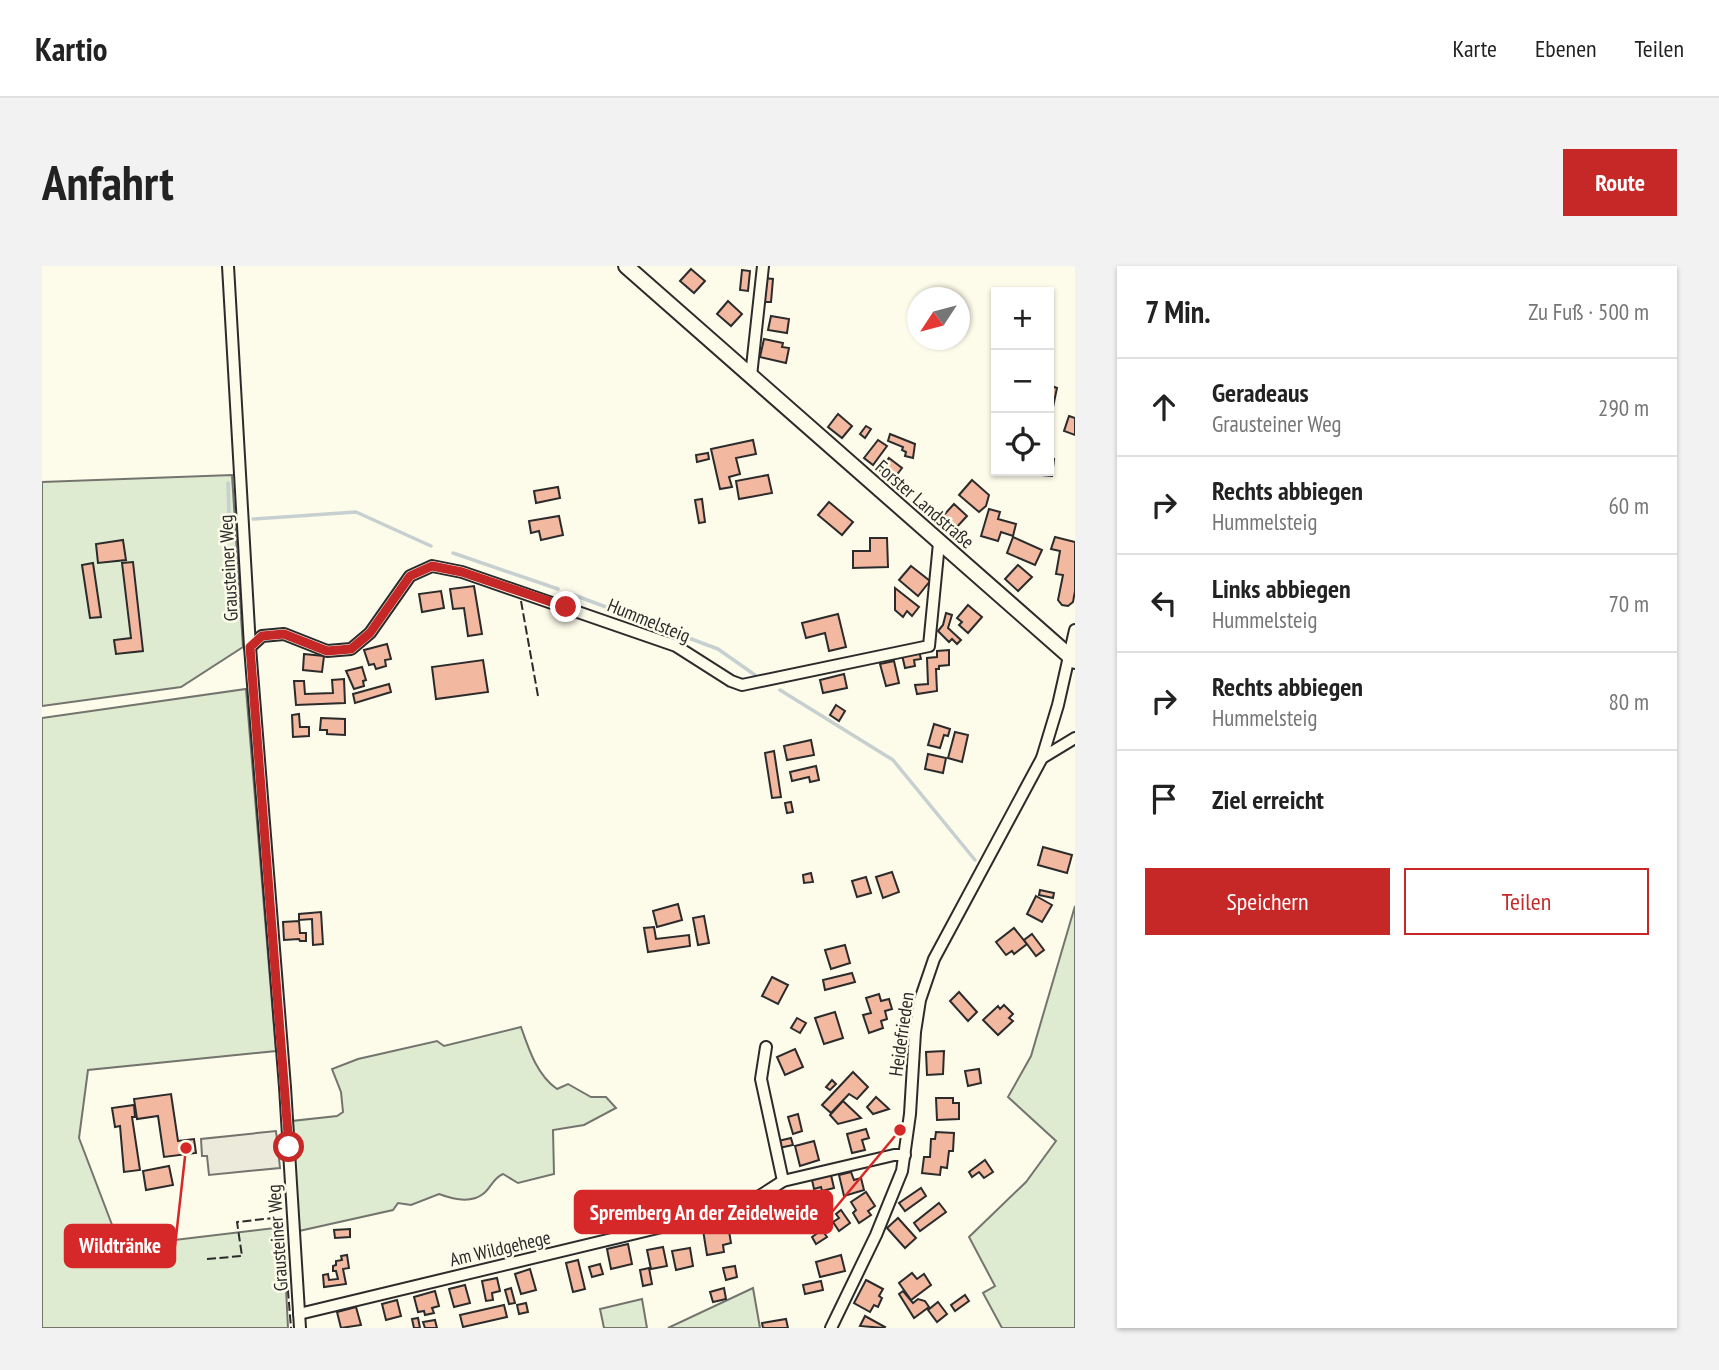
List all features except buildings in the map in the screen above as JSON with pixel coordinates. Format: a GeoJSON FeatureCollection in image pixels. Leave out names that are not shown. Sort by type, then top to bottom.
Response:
{"type":"FeatureCollection","features":[{"type":"Feature","properties":{"kind":"main road","name":"Forster Landstraße"},"geometry":{"type":"LineString","coordinates":[[626,266],[1072,658]]}},
{"type":"Feature","properties":{"kind":"street","name":"Grausteiner Weg"},"geometry":{"type":"LineString","coordinates":[[228,266],[250,647],[284,1076],[300,1328]]}},
{"type":"Feature","properties":{"kind":"street"},"geometry":{"type":"LineString","coordinates":[[751,376],[763,266]]}},
{"type":"Feature","properties":{"kind":"street","name":"Hummelsteig"},"geometry":{"type":"LineString","coordinates":[[250,647],[262,636],[284,634],[327,651],[351,649],[370,633],[410,576],[432,566],[462,572],[676,646],[731,681],[742,685],[929,646],[939,543]]}},
{"type":"Feature","properties":{"kind":"street","name":"Heidefrieden"},"geometry":{"type":"LineString","coordinates":[[831,1328],[894,1196],[905,1155],[920,999],[934,959],[1042,758],[1072,658],[1075,630]]}},
{"type":"Feature","properties":{"kind":"street"},"geometry":{"type":"LineString","coordinates":[[1042,758],[1075,738]]}},
{"type":"Feature","properties":{"kind":"street"},"geometry":{"type":"LineString","coordinates":[[766,1047],[761,1079],[783,1181],[894,1155],[905,1155]]}},
{"type":"Feature","properties":{"kind":"street","name":"Am Wildgehege"},"geometry":{"type":"LineString","coordinates":[[299,1314],[741,1209],[783,1181]]}},
{"type":"Feature","properties":{"kind":"green space"},"geometry":{"type":"Polygon","coordinates":[[[232,475],[243,647],[181,687],[42,706],[42,482],[232,475]]]}},
{"type":"Feature","properties":{"kind":"green space"},"geometry":{"type":"Polygon","coordinates":[[[246,689],[276,1051],[88,1070],[79,1138],[114,1230],[133,1227],[158,1242],[283,1227],[288,1328],[42,1328],[42,718],[246,689]]]}},
{"type":"Feature","properties":{"kind":"green space"},"geometry":{"type":"Polygon","coordinates":[[[1075,906],[1075,1328],[1002,1328],[983,1293],[995,1286],[969,1237],[1026,1182],[1056,1141],[1008,1097],[1031,1056],[1075,906]]]}},
{"type":"Feature","properties":{"kind":"green space"},"geometry":{"type":"Polygon","coordinates":[[[521,1027],[534,1061],[544,1077],[557,1089],[568,1084],[591,1097],[606,1097],[616,1108],[584,1125],[553,1130],[554,1174],[518,1183],[503,1174],[483,1194],[472,1199],[455,1199],[439,1194],[411,1205],[398,1203],[393,1210],[299,1231],[292,1121],[337,1116],[343,1112],[341,1092],[332,1069],[358,1059],[437,1041],[444,1046],[521,1027]]]}},
{"type":"Feature","properties":{"kind":"green space"},"geometry":{"type":"Polygon","coordinates":[[[753,1288],[760,1328],[668,1328],[753,1288]]]}},
{"type":"Feature","properties":{"kind":"green space"},"geometry":{"type":"Polygon","coordinates":[[[642,1299],[647,1328],[604,1328],[600,1309],[642,1299]]]}},
{"type":"Feature","properties":{"kind":"shaded area"},"geometry":{"type":"Polygon","coordinates":[[[276,1131],[280,1168],[209,1175],[207,1156],[202,1156],[201,1139],[276,1131]]]}},
{"type":"Feature","properties":{"kind":"waterway"},"geometry":{"type":"LineString","coordinates":[[228,483],[229,516]]}},
{"type":"Feature","properties":{"kind":"waterway"},"geometry":{"type":"LineString","coordinates":[[253,519],[356,512],[431,546]]}},
{"type":"Feature","properties":{"kind":"waterway"},"geometry":{"type":"LineString","coordinates":[[453,553],[558,589]]}},
{"type":"Feature","properties":{"kind":"waterway"},"geometry":{"type":"LineString","coordinates":[[574,595],[718,649],[755,675]]}},
{"type":"Feature","properties":{"kind":"waterway"},"geometry":{"type":"LineString","coordinates":[[780,690],[893,760],[975,860]]}},
{"type":"Feature","properties":{"kind":"fence"},"geometry":{"type":"LineString","coordinates":[[521,601],[538,696]]}},
{"type":"Feature","properties":{"kind":"fence"},"geometry":{"type":"LineString","coordinates":[[207,1259],[242,1256],[237,1222],[282,1217],[291,1328]]}},
{"type":"Feature","properties":{"kind":"place","name":"Spremberg An der Zeidelweide"},"geometry":{"type":"Point","coordinates":[900,1130]}},
{"type":"Feature","properties":{"kind":"place","name":"Wildtränke"},"geometry":{"type":"Point","coordinates":[186,1148]}},
{"type":"Feature","properties":{"kind":"route"},"geometry":{"type":"LineString","coordinates":[[289,1147],[250,647],[262,636],[284,634],[327,651],[351,649],[370,633],[410,576],[432,566],[462,572],[566,607]]}}]}
